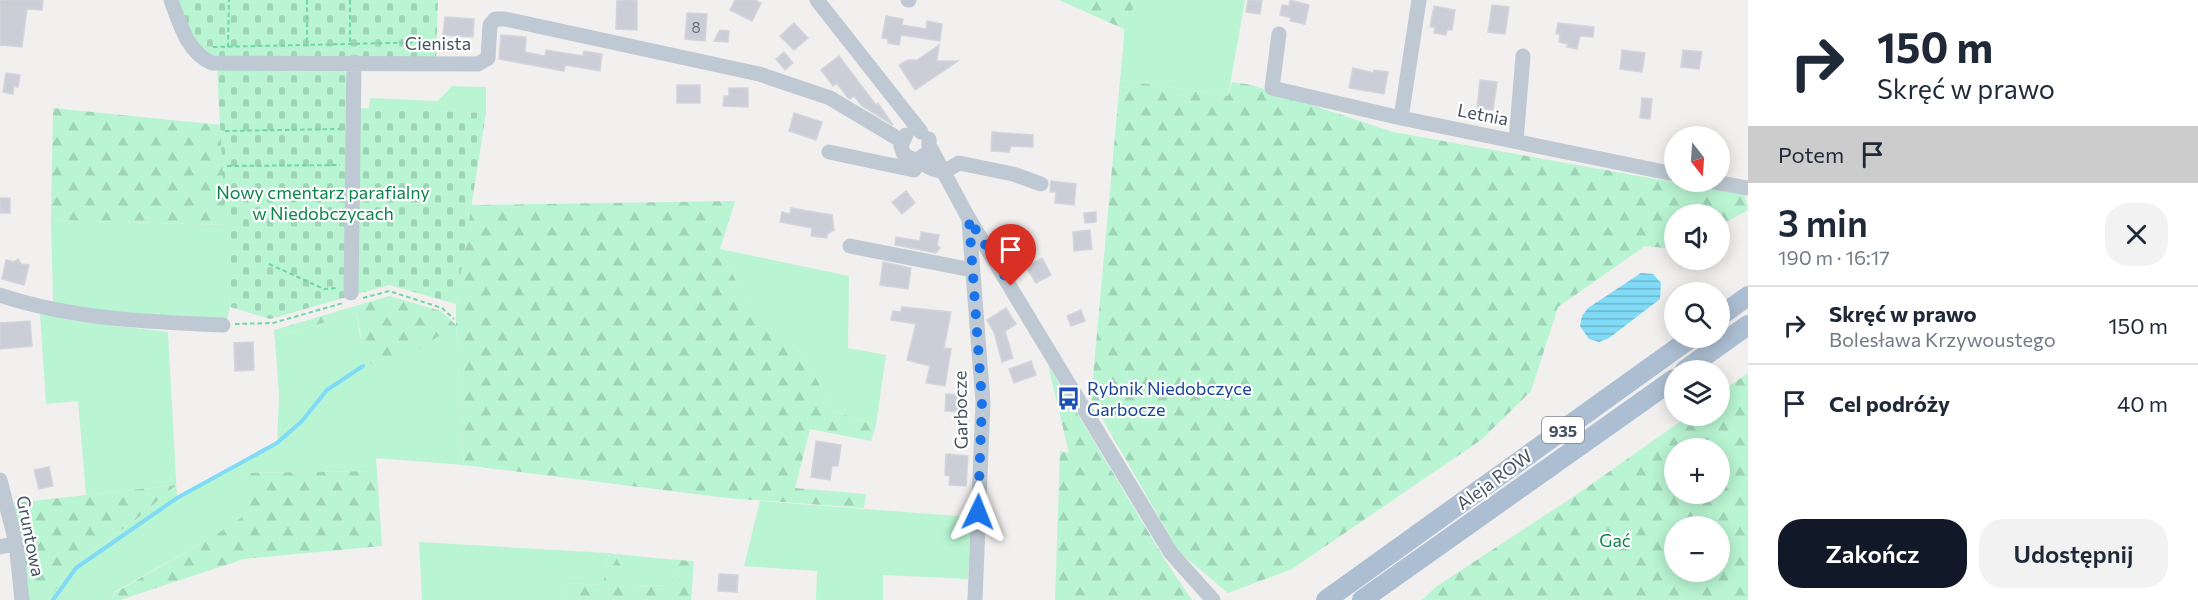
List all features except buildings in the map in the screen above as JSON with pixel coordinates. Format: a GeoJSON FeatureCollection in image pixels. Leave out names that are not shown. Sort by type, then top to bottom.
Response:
{"type":"FeatureCollection","features":[{"type":"Feature","properties":{"kind":"main road"},"geometry":{"type":"LineString","coordinates":[[1730,309],[1748,297]]}},
{"type":"Feature","properties":{"kind":"main road"},"geometry":{"type":"LineString","coordinates":[[1730,338],[1748,325]]}},
{"type":"Feature","properties":{"kind":"main road"},"geometry":{"type":"LineString","coordinates":[[1730,339],[1748,330]]}},
{"type":"Feature","properties":{"kind":"main road","name":"Aleja ROW"},"geometry":{"type":"LineString","coordinates":[[1326,600],[1677,348]]}},
{"type":"Feature","properties":{"kind":"main road"},"geometry":{"type":"LineString","coordinates":[[1699,360],[1717,348]]}},
{"type":"Feature","properties":{"kind":"main road","name":"Aleja ROW"},"geometry":{"type":"LineString","coordinates":[[1362,600],[1664,385]]}},
{"type":"Feature","properties":{"kind":"street","name":"Cienista"},"geometry":{"type":"LineString","coordinates":[[171,0],[191,45],[202,58],[212,63],[477,64],[488,58],[490,25],[495,19],[505,19],[759,74],[830,98],[910,136]]}},
{"type":"Feature","properties":{"kind":"street"},"geometry":{"type":"LineString","coordinates":[[817,0],[893,96],[910,136],[904,155],[944,172],[959,163],[1013,174],[1041,184]]}},
{"type":"Feature","properties":{"kind":"street"},"geometry":{"type":"LineString","coordinates":[[1401,118],[1419,0]]}},
{"type":"Feature","properties":{"kind":"street","name":"Letnia"},"geometry":{"type":"LineString","coordinates":[[1279,34],[1272,88],[1401,118],[1664,172]]}},
{"type":"Feature","properties":{"kind":"street"},"geometry":{"type":"LineString","coordinates":[[1516,141],[1523,56]]}},
{"type":"Feature","properties":{"kind":"street"},"geometry":{"type":"LineString","coordinates":[[348,62],[352,129],[351,295]]}},
{"type":"Feature","properties":{"kind":"street"},"geometry":{"type":"LineString","coordinates":[[910,136],[928,138],[930,147],[969,219],[1171,553],[1213,600]]}},
{"type":"Feature","properties":{"kind":"street"},"geometry":{"type":"LineString","coordinates":[[829,152],[914,170],[917,160],[926,156],[930,147]]}},
{"type":"Feature","properties":{"kind":"street"},"geometry":{"type":"LineString","coordinates":[[1730,185],[1748,188]]}},
{"type":"Feature","properties":{"kind":"street","name":"Garbocze"},"geometry":{"type":"LineString","coordinates":[[969,219],[982,402],[975,600]]}},
{"type":"Feature","properties":{"kind":"street"},"geometry":{"type":"LineString","coordinates":[[850,246],[972,270]]}},
{"type":"Feature","properties":{"kind":"street"},"geometry":{"type":"LineString","coordinates":[[0,295],[81,315],[129,321],[223,325]]}},
{"type":"Feature","properties":{"kind":"street","name":"Gruntowa"},"geometry":{"type":"LineString","coordinates":[[0,480],[16,543],[22,600]]}},
{"type":"Feature","properties":{"kind":"street"},"geometry":{"type":"LineString","coordinates":[[0,547],[16,543]]}},
{"type":"Feature","properties":{"kind":"path"},"geometry":{"type":"LineString","coordinates":[[228,46],[229,0]]}},
{"type":"Feature","properties":{"kind":"path"},"geometry":{"type":"LineString","coordinates":[[307,0],[308,45]]}},
{"type":"Feature","properties":{"kind":"path"},"geometry":{"type":"LineString","coordinates":[[350,0],[350,44]]}},
{"type":"Feature","properties":{"kind":"path"},"geometry":{"type":"LineString","coordinates":[[210,47],[435,42]]}},
{"type":"Feature","properties":{"kind":"path"},"geometry":{"type":"LineString","coordinates":[[225,132],[352,129]]}},
{"type":"Feature","properties":{"kind":"path"},"geometry":{"type":"LineString","coordinates":[[227,166],[352,164]]}},
{"type":"Feature","properties":{"kind":"path"},"geometry":{"type":"LineString","coordinates":[[269,264],[324,290],[351,295]]}},
{"type":"Feature","properties":{"kind":"path"},"geometry":{"type":"LineString","coordinates":[[223,325],[273,323],[351,295],[389,291],[442,308],[454,319]]}},
{"type":"Feature","properties":{"kind":"green space"},"geometry":{"type":"Polygon","coordinates":[[[176,0],[438,0],[436,58],[212,58],[196,47],[176,0]]]}},
{"type":"Feature","properties":{"kind":"green space"},"geometry":{"type":"Polygon","coordinates":[[[1059,0],[1135,0],[1124,38],[1124,29],[1059,0]]]}},
{"type":"Feature","properties":{"kind":"green space"},"geometry":{"type":"Polygon","coordinates":[[[1135,0],[1245,0],[1228,96],[1120,80],[1125,29],[1135,0]]]}},
{"type":"Feature","properties":{"kind":"green space","name":"Nowy cmentarz parafialny w Niedobczycach"},"geometry":{"type":"Polygon","coordinates":[[[343,66],[358,108],[486,113],[456,304],[389,285],[270,319],[230,307],[217,68],[343,66]]]}},
{"type":"Feature","properties":{"kind":"green space"},"geometry":{"type":"Polygon","coordinates":[[[1120,80],[1228,96],[1232,82],[1252,85],[1393,132],[1664,181],[1664,192],[1728,192],[1745,195],[1748,210],[1730,220],[1730,204],[1664,204],[1664,248],[1645,246],[1558,307],[1531,391],[1481,440],[1292,569],[1228,593],[1179,552],[1091,399],[1120,80]]]}},
{"type":"Feature","properties":{"kind":"green space"},"geometry":{"type":"Polygon","coordinates":[[[452,86],[486,87],[486,113],[369,109],[370,98],[438,101],[452,86]]]}},
{"type":"Feature","properties":{"kind":"green space"},"geometry":{"type":"Polygon","coordinates":[[[53,108],[221,125],[227,225],[51,220],[53,108]]]}},
{"type":"Feature","properties":{"kind":"green space"},"geometry":{"type":"Polygon","coordinates":[[[735,201],[720,249],[752,313],[802,352],[826,397],[829,410],[876,425],[871,441],[810,429],[795,488],[866,494],[864,508],[727,498],[464,465],[456,326],[379,372],[364,356],[357,312],[275,338],[274,330],[389,296],[441,311],[456,325],[456,304],[471,205],[735,201]]]}},
{"type":"Feature","properties":{"kind":"green space"},"geometry":{"type":"Polygon","coordinates":[[[51,220],[227,225],[230,307],[227,320],[77,309],[53,303],[51,220]]]}},
{"type":"Feature","properties":{"kind":"green space"},"geometry":{"type":"Polygon","coordinates":[[[720,249],[849,276],[848,348],[886,355],[876,425],[829,410],[826,397],[802,352],[752,313],[720,249]]]}},
{"type":"Feature","properties":{"kind":"green space"},"geometry":{"type":"Polygon","coordinates":[[[357,312],[360,338],[456,326],[464,465],[376,458],[377,471],[244,473],[248,514],[209,539],[116,591],[110,600],[49,600],[74,562],[133,522],[175,485],[86,495],[78,401],[46,404],[40,314],[74,321],[168,332],[177,498],[277,443],[279,396],[275,338],[357,312]]]}},
{"type":"Feature","properties":{"kind":"green space"},"geometry":{"type":"Polygon","coordinates":[[[1048,365],[1167,563],[1192,600],[1055,600],[1060,451],[1069,453],[1048,365]]]}},
{"type":"Feature","properties":{"kind":"green space","name":"Gać"},"geometry":{"type":"Polygon","coordinates":[[[1748,373],[1748,600],[1422,600],[1437,586],[1579,493],[1674,426],[1730,426],[1730,385],[1748,373]]]}},
{"type":"Feature","properties":{"kind":"green space"},"geometry":{"type":"Polygon","coordinates":[[[377,471],[382,546],[244,559],[120,600],[110,600],[116,592],[209,539],[247,514],[244,473],[377,471]]]}},
{"type":"Feature","properties":{"kind":"green space"},"geometry":{"type":"Polygon","coordinates":[[[176,485],[133,522],[74,562],[49,600],[27,600],[14,503],[176,485]]]}},
{"type":"Feature","properties":{"kind":"green space"},"geometry":{"type":"Polygon","coordinates":[[[760,501],[971,517],[968,579],[883,575],[883,600],[816,600],[817,571],[744,566],[760,501]]]}},
{"type":"Feature","properties":{"kind":"green space"},"geometry":{"type":"Polygon","coordinates":[[[419,542],[609,553],[603,585],[566,583],[567,600],[422,600],[419,542]]]}},
{"type":"Feature","properties":{"kind":"green space"},"geometry":{"type":"Polygon","coordinates":[[[609,553],[614,554],[633,587],[670,585],[678,560],[694,561],[691,600],[567,600],[566,583],[603,585],[609,553]]]}},
{"type":"Feature","properties":{"kind":"green space"},"geometry":{"type":"Polygon","coordinates":[[[614,554],[678,560],[670,585],[632,587],[614,554]]]}},
{"type":"Feature","properties":{"kind":"water"},"geometry":{"type":"Polygon","coordinates":[[[1641,273],[1653,274],[1661,283],[1660,299],[1609,338],[1599,342],[1589,339],[1580,326],[1582,316],[1588,308],[1641,273]]]}},
{"type":"Feature","properties":{"kind":"waterway"},"geometry":{"type":"LineString","coordinates":[[53,600],[76,568],[177,498],[277,443],[302,421],[327,390],[363,366]]}},
{"type":"Feature","properties":{"kind":"place","name":"Rybnik Niedobczyce Garbocze"},"geometry":{"type":"Point","coordinates":[1069,398]}},
{"type":"Feature","properties":{"kind":"route"},"geometry":{"type":"LineString","coordinates":[[978,512],[982,402],[969,219],[1011,286]]}}]}
